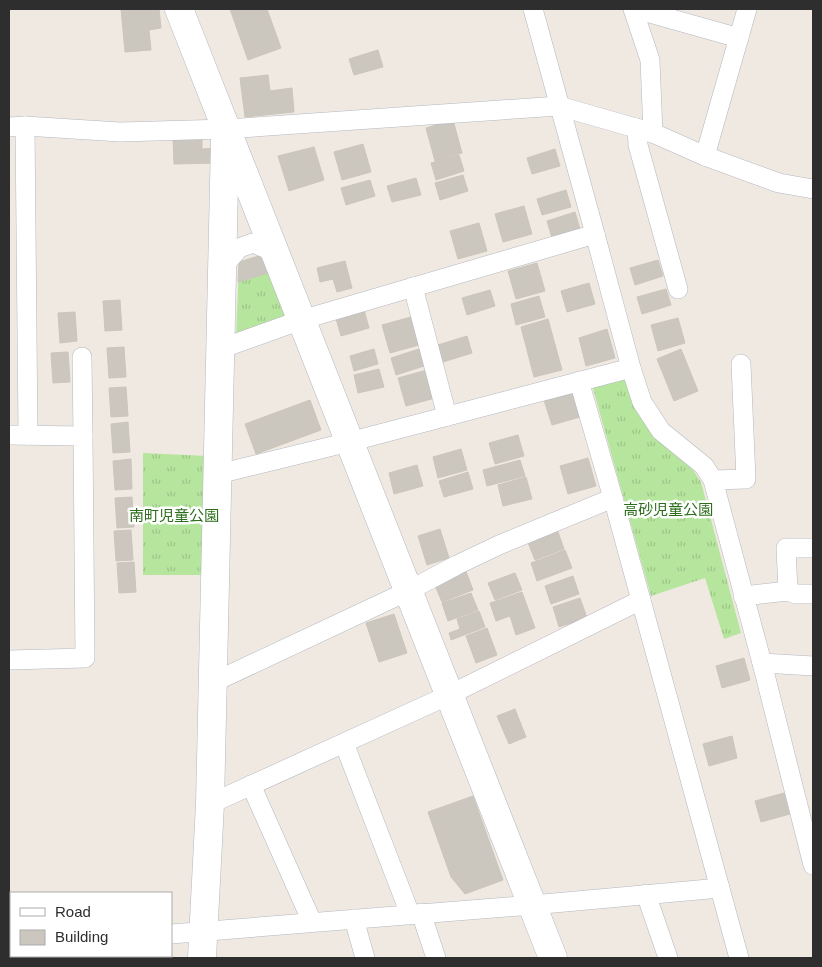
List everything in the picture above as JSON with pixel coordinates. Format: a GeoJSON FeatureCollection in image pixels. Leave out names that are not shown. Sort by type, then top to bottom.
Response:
{"type":"FeatureCollection","features":[{"type":"Feature","properties":{"kind":"street"},"geometry":{"type":"LineString","coordinates":[[179,9],[553,958]]}},
{"type":"Feature","properties":{"kind":"street"},"geometry":{"type":"LineString","coordinates":[[533,9],[631,368],[642,402],[661,431],[704,466],[713,480],[813,865]]}},
{"type":"Feature","properties":{"kind":"street"},"geometry":{"type":"LineString","coordinates":[[635,9],[739,38]]}},
{"type":"Feature","properties":{"kind":"street"},"geometry":{"type":"LineString","coordinates":[[635,9],[650,60],[645,131],[638,145],[678,289]]}},
{"type":"Feature","properties":{"kind":"street"},"geometry":{"type":"LineString","coordinates":[[705,156],[748,9]]}},
{"type":"Feature","properties":{"kind":"street"},"geometry":{"type":"LineString","coordinates":[[28,435],[17,126],[120,132],[226,129],[559,106],[645,131],[705,156],[779,183],[813,189]]}},
{"type":"Feature","properties":{"kind":"street"},"geometry":{"type":"LineString","coordinates":[[202,958],[210,804],[226,129]]}},
{"type":"Feature","properties":{"kind":"street"},"geometry":{"type":"LineString","coordinates":[[220,349],[301,320],[595,234]]}},
{"type":"Feature","properties":{"kind":"street"},"geometry":{"type":"LineString","coordinates":[[222,268],[239,248],[253,243],[274,252]]}},
{"type":"Feature","properties":{"kind":"street"},"geometry":{"type":"LineString","coordinates":[[414,288],[447,416]]}},
{"type":"Feature","properties":{"kind":"street"},"geometry":{"type":"LineString","coordinates":[[9,660],[86,658],[82,357]]}},
{"type":"Feature","properties":{"kind":"street"},"geometry":{"type":"LineString","coordinates":[[713,480],[746,479],[741,364]]}},
{"type":"Feature","properties":{"kind":"street"},"geometry":{"type":"LineString","coordinates":[[218,474],[349,442],[631,368]]}},
{"type":"Feature","properties":{"kind":"street"},"geometry":{"type":"LineString","coordinates":[[579,381],[740,958]]}},
{"type":"Feature","properties":{"kind":"street"},"geometry":{"type":"LineString","coordinates":[[9,435],[83,436]]}},
{"type":"Feature","properties":{"kind":"street"},"geometry":{"type":"LineString","coordinates":[[212,683],[408,591],[498,545],[613,498]]}},
{"type":"Feature","properties":{"kind":"street"},"geometry":{"type":"LineString","coordinates":[[788,591],[786,548],[813,548]]}},
{"type":"Feature","properties":{"kind":"street"},"geometry":{"type":"LineString","coordinates":[[743,596],[788,591],[796,594],[813,594]]}},
{"type":"Feature","properties":{"kind":"street"},"geometry":{"type":"LineString","coordinates":[[210,804],[449,695],[641,600]]}},
{"type":"Feature","properties":{"kind":"street"},"geometry":{"type":"LineString","coordinates":[[762,663],[813,666]]}},
{"type":"Feature","properties":{"kind":"street"},"geometry":{"type":"LineString","coordinates":[[344,742],[436,958]]}},
{"type":"Feature","properties":{"kind":"street"},"geometry":{"type":"LineString","coordinates":[[250,785],[312,922]]}},
{"type":"Feature","properties":{"kind":"street"},"geometry":{"type":"LineString","coordinates":[[172,934],[720,888]]}},
{"type":"Feature","properties":{"kind":"street"},"geometry":{"type":"LineString","coordinates":[[646,894],[668,958]]}},
{"type":"Feature","properties":{"kind":"street"},"geometry":{"type":"LineString","coordinates":[[354,919],[365,958]]}},
{"type":"Feature","properties":{"kind":"green space"},"geometry":{"type":"Polygon","coordinates":[[[262,255],[287,321],[236,339],[239,262],[262,255]]]}},
{"type":"Feature","properties":{"kind":"green space","name":"高砂児童公園"},"geometry":{"type":"Polygon","coordinates":[[[625,373],[649,425],[693,470],[701,482],[741,633],[724,639],[705,578],[651,596],[592,385],[625,373]]]}},
{"type":"Feature","properties":{"kind":"green space","name":"南町児童公園"},"geometry":{"type":"Polygon","coordinates":[[[143,453],[207,456],[204,575],[143,575],[143,453]]]}},
{"type":"Feature","properties":{"kind":"building"},"geometry":{"type":"Polygon","coordinates":[[[121,9],[159,9],[161,28],[149,30],[151,50],[125,52],[121,9]]]}},
{"type":"Feature","properties":{"kind":"building"},"geometry":{"type":"Polygon","coordinates":[[[230,9],[267,9],[281,48],[248,60],[230,9]]]}},
{"type":"Feature","properties":{"kind":"building"},"geometry":{"type":"Polygon","coordinates":[[[378,50],[383,67],[354,75],[349,59],[378,50]]]}},
{"type":"Feature","properties":{"kind":"building"},"geometry":{"type":"Polygon","coordinates":[[[268,75],[270,91],[292,88],[294,112],[245,117],[240,78],[268,75]]]}},
{"type":"Feature","properties":{"kind":"building"},"geometry":{"type":"Polygon","coordinates":[[[453,120],[462,153],[435,161],[426,128],[453,120]]]}},
{"type":"Feature","properties":{"kind":"building"},"geometry":{"type":"Polygon","coordinates":[[[202,136],[202,149],[217,148],[218,163],[174,164],[173,137],[202,136]]]}},
{"type":"Feature","properties":{"kind":"building"},"geometry":{"type":"Polygon","coordinates":[[[363,144],[371,172],[342,180],[334,152],[363,144]]]}},
{"type":"Feature","properties":{"kind":"building"},"geometry":{"type":"Polygon","coordinates":[[[314,147],[324,180],[289,191],[278,156],[314,147]]]}},
{"type":"Feature","properties":{"kind":"building"},"geometry":{"type":"Polygon","coordinates":[[[555,149],[560,166],[532,174],[527,158],[555,149]]]}},
{"type":"Feature","properties":{"kind":"building"},"geometry":{"type":"Polygon","coordinates":[[[459,155],[464,171],[436,180],[431,163],[459,155]]]}},
{"type":"Feature","properties":{"kind":"building"},"geometry":{"type":"Polygon","coordinates":[[[463,175],[468,191],[440,200],[435,183],[463,175]]]}},
{"type":"Feature","properties":{"kind":"building"},"geometry":{"type":"Polygon","coordinates":[[[416,178],[421,195],[392,202],[387,186],[416,178]]]}},
{"type":"Feature","properties":{"kind":"building"},"geometry":{"type":"Polygon","coordinates":[[[370,180],[375,196],[346,205],[341,188],[370,180]]]}},
{"type":"Feature","properties":{"kind":"building"},"geometry":{"type":"Polygon","coordinates":[[[566,190],[571,207],[542,215],[537,199],[566,190]]]}},
{"type":"Feature","properties":{"kind":"building"},"geometry":{"type":"Polygon","coordinates":[[[524,206],[532,234],[503,242],[495,214],[524,206]]]}},
{"type":"Feature","properties":{"kind":"building"},"geometry":{"type":"Polygon","coordinates":[[[575,212],[580,229],[552,238],[547,221],[575,212]]]}},
{"type":"Feature","properties":{"kind":"building"},"geometry":{"type":"Polygon","coordinates":[[[479,223],[487,251],[458,259],[450,231],[479,223]]]}},
{"type":"Feature","properties":{"kind":"building"},"geometry":{"type":"Polygon","coordinates":[[[262,255],[269,273],[238,282],[239,262],[262,255]]]}},
{"type":"Feature","properties":{"kind":"building"},"geometry":{"type":"Polygon","coordinates":[[[658,260],[663,276],[635,285],[630,268],[658,260]]]}},
{"type":"Feature","properties":{"kind":"building"},"geometry":{"type":"Polygon","coordinates":[[[345,261],[352,288],[337,292],[333,279],[320,282],[317,268],[345,261]]]}},
{"type":"Feature","properties":{"kind":"building"},"geometry":{"type":"Polygon","coordinates":[[[537,263],[545,291],[516,299],[508,271],[537,263]]]}},
{"type":"Feature","properties":{"kind":"building"},"geometry":{"type":"Polygon","coordinates":[[[589,283],[595,304],[567,312],[561,291],[589,283]]]}},
{"type":"Feature","properties":{"kind":"building"},"geometry":{"type":"Polygon","coordinates":[[[666,289],[671,305],[642,314],[637,297],[666,289]]]}},
{"type":"Feature","properties":{"kind":"building"},"geometry":{"type":"Polygon","coordinates":[[[490,290],[495,306],[467,315],[462,298],[490,290]]]}},
{"type":"Feature","properties":{"kind":"building"},"geometry":{"type":"Polygon","coordinates":[[[539,296],[545,317],[516,325],[511,304],[539,296]]]}},
{"type":"Feature","properties":{"kind":"building"},"geometry":{"type":"Polygon","coordinates":[[[120,300],[122,330],[105,331],[103,301],[120,300]]]}},
{"type":"Feature","properties":{"kind":"building"},"geometry":{"type":"Polygon","coordinates":[[[363,306],[369,328],[341,336],[335,315],[363,306]]]}},
{"type":"Feature","properties":{"kind":"building"},"geometry":{"type":"Polygon","coordinates":[[[75,312],[77,341],[60,343],[58,313],[75,312]]]}},
{"type":"Feature","properties":{"kind":"building"},"geometry":{"type":"Polygon","coordinates":[[[411,317],[419,345],[390,353],[382,325],[411,317]]]}},
{"type":"Feature","properties":{"kind":"building"},"geometry":{"type":"Polygon","coordinates":[[[678,318],[685,343],[658,351],[651,325],[678,318]]]}},
{"type":"Feature","properties":{"kind":"building"},"geometry":{"type":"Polygon","coordinates":[[[548,319],[562,370],[534,377],[521,327],[548,319]]]}},
{"type":"Feature","properties":{"kind":"building"},"geometry":{"type":"Polygon","coordinates":[[[607,329],[615,358],[586,366],[579,338],[607,329]]]}},
{"type":"Feature","properties":{"kind":"building"},"geometry":{"type":"Polygon","coordinates":[[[467,336],[472,353],[443,362],[438,345],[467,336]]]}},
{"type":"Feature","properties":{"kind":"building"},"geometry":{"type":"Polygon","coordinates":[[[124,347],[126,377],[109,378],[107,348],[124,347]]]}},
{"type":"Feature","properties":{"kind":"building"},"geometry":{"type":"Polygon","coordinates":[[[374,349],[378,364],[354,371],[350,356],[374,349]]]}},
{"type":"Feature","properties":{"kind":"building"},"geometry":{"type":"Polygon","coordinates":[[[419,349],[424,366],[396,375],[391,358],[419,349]]]}},
{"type":"Feature","properties":{"kind":"building"},"geometry":{"type":"Polygon","coordinates":[[[681,349],[698,391],[674,401],[657,359],[681,349]]]}},
{"type":"Feature","properties":{"kind":"building"},"geometry":{"type":"Polygon","coordinates":[[[68,352],[70,382],[53,383],[51,353],[68,352]]]}},
{"type":"Feature","properties":{"kind":"building"},"geometry":{"type":"Polygon","coordinates":[[[379,369],[384,387],[358,393],[354,375],[379,369]]]}},
{"type":"Feature","properties":{"kind":"building"},"geometry":{"type":"Polygon","coordinates":[[[427,370],[435,398],[406,406],[398,378],[427,370]]]}},
{"type":"Feature","properties":{"kind":"building"},"geometry":{"type":"Polygon","coordinates":[[[126,387],[128,416],[111,417],[109,388],[126,387]]]}},
{"type":"Feature","properties":{"kind":"building"},"geometry":{"type":"Polygon","coordinates":[[[572,389],[580,417],[552,425],[543,397],[572,389]]]}},
{"type":"Feature","properties":{"kind":"building"},"geometry":{"type":"Polygon","coordinates":[[[310,400],[321,430],[256,454],[245,424],[310,400]]]}},
{"type":"Feature","properties":{"kind":"building"},"geometry":{"type":"Polygon","coordinates":[[[128,422],[130,452],[113,453],[111,424],[128,422]]]}},
{"type":"Feature","properties":{"kind":"building"},"geometry":{"type":"Polygon","coordinates":[[[518,435],[524,456],[495,464],[489,443],[518,435]]]}},
{"type":"Feature","properties":{"kind":"building"},"geometry":{"type":"Polygon","coordinates":[[[461,449],[467,470],[438,478],[433,457],[461,449]]]}},
{"type":"Feature","properties":{"kind":"building"},"geometry":{"type":"Polygon","coordinates":[[[588,458],[596,486],[568,494],[560,466],[588,458]]]}},
{"type":"Feature","properties":{"kind":"building"},"geometry":{"type":"Polygon","coordinates":[[[131,459],[132,489],[115,490],[113,461],[131,459]]]}},
{"type":"Feature","properties":{"kind":"building"},"geometry":{"type":"Polygon","coordinates":[[[520,460],[525,476],[487,486],[483,470],[520,460]]]}},
{"type":"Feature","properties":{"kind":"building"},"geometry":{"type":"Polygon","coordinates":[[[417,465],[423,486],[394,494],[389,473],[417,465]]]}},
{"type":"Feature","properties":{"kind":"building"},"geometry":{"type":"Polygon","coordinates":[[[468,472],[473,489],[444,497],[439,481],[468,472]]]}},
{"type":"Feature","properties":{"kind":"building"},"geometry":{"type":"Polygon","coordinates":[[[526,477],[532,499],[503,506],[498,485],[526,477]]]}},
{"type":"Feature","properties":{"kind":"building"},"geometry":{"type":"Polygon","coordinates":[[[132,497],[134,527],[117,528],[115,498],[132,497]]]}},
{"type":"Feature","properties":{"kind":"building"},"geometry":{"type":"Polygon","coordinates":[[[440,529],[449,558],[427,565],[418,536],[440,529]]]}},
{"type":"Feature","properties":{"kind":"building"},"geometry":{"type":"Polygon","coordinates":[[[557,529],[564,549],[535,560],[527,540],[557,529]]]}},
{"type":"Feature","properties":{"kind":"building"},"geometry":{"type":"Polygon","coordinates":[[[131,530],[133,560],[116,561],[114,531],[131,530]]]}},
{"type":"Feature","properties":{"kind":"building"},"geometry":{"type":"Polygon","coordinates":[[[565,550],[572,568],[537,581],[531,563],[565,550]]]}},
{"type":"Feature","properties":{"kind":"building"},"geometry":{"type":"Polygon","coordinates":[[[134,562],[136,592],[119,593],[117,563],[134,562]]]}},
{"type":"Feature","properties":{"kind":"building"},"geometry":{"type":"Polygon","coordinates":[[[465,569],[473,590],[442,602],[433,581],[465,569]]]}},
{"type":"Feature","properties":{"kind":"building"},"geometry":{"type":"Polygon","coordinates":[[[515,573],[522,590],[495,600],[488,583],[515,573]]]}},
{"type":"Feature","properties":{"kind":"building"},"geometry":{"type":"Polygon","coordinates":[[[573,576],[579,594],[551,604],[545,586],[573,576]]]}},
{"type":"Feature","properties":{"kind":"building"},"geometry":{"type":"Polygon","coordinates":[[[522,592],[535,628],[516,635],[510,616],[496,621],[490,603],[522,592]]]}},
{"type":"Feature","properties":{"kind":"building"},"geometry":{"type":"Polygon","coordinates":[[[471,593],[478,610],[448,621],[442,603],[471,593]]]}},
{"type":"Feature","properties":{"kind":"building"},"geometry":{"type":"Polygon","coordinates":[[[580,598],[587,618],[559,627],[553,607],[580,598]]]}},
{"type":"Feature","properties":{"kind":"building"},"geometry":{"type":"Polygon","coordinates":[[[479,611],[485,627],[451,640],[449,633],[460,629],[457,619],[479,611]]]}},
{"type":"Feature","properties":{"kind":"building"},"geometry":{"type":"Polygon","coordinates":[[[394,614],[407,653],[379,662],[366,623],[394,614]]]}},
{"type":"Feature","properties":{"kind":"building"},"geometry":{"type":"Polygon","coordinates":[[[487,628],[497,655],[476,663],[466,636],[487,628]]]}},
{"type":"Feature","properties":{"kind":"building"},"geometry":{"type":"Polygon","coordinates":[[[744,658],[750,680],[722,688],[716,666],[744,658]]]}},
{"type":"Feature","properties":{"kind":"building"},"geometry":{"type":"Polygon","coordinates":[[[515,709],[526,737],[509,744],[497,716],[515,709]]]}},
{"type":"Feature","properties":{"kind":"building"},"geometry":{"type":"Polygon","coordinates":[[[732,736],[737,758],[709,766],[703,744],[732,736]]]}},
{"type":"Feature","properties":{"kind":"building"},"geometry":{"type":"Polygon","coordinates":[[[784,793],[790,814],[761,822],[755,801],[784,793]]]}},
{"type":"Feature","properties":{"kind":"building"},"geometry":{"type":"Polygon","coordinates":[[[473,796],[503,880],[465,894],[451,877],[428,812],[473,796]]]}}]}
